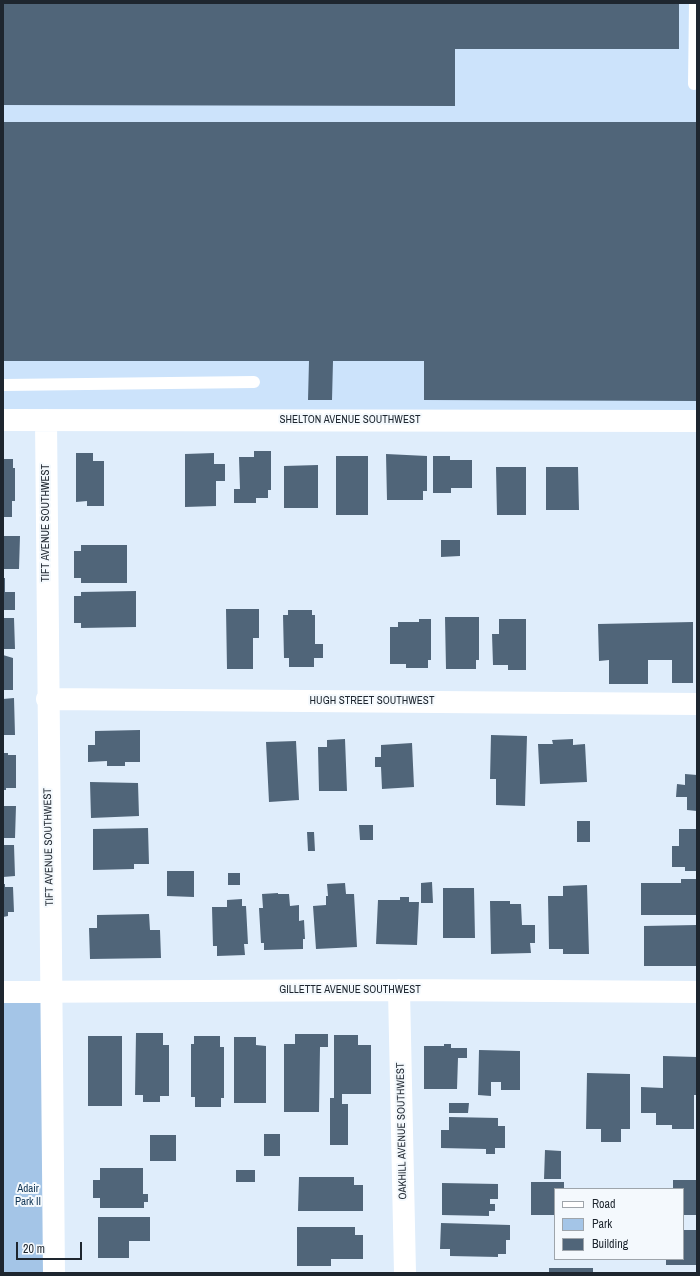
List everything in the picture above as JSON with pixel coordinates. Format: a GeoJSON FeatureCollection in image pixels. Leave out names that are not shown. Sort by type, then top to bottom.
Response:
{"type":"FeatureCollection","features":[{"type":"Feature","properties":{"kind":"street","name":"SHELTON AVENUE SOUTHWEST"},"geometry":{"type":"LineString","coordinates":[[3,420],[697,421]]}},
{"type":"Feature","properties":{"kind":"street","name":"TIFT AVENUE SOUTHWEST"},"geometry":{"type":"LineString","coordinates":[[46,420],[47,699],[54,1273]]}},
{"type":"Feature","properties":{"kind":"street","name":"HUGH STREET SOUTHWEST"},"geometry":{"type":"LineString","coordinates":[[47,699],[697,704]]}},
{"type":"Feature","properties":{"kind":"street","name":"GILLETTE AVENUE SOUTHWEST"},"geometry":{"type":"LineString","coordinates":[[3,992],[51,993],[399,990],[697,992]]}},
{"type":"Feature","properties":{"kind":"street","name":"OAKHILL AVENUE SOUTHWEST"},"geometry":{"type":"LineString","coordinates":[[399,990],[405,1273]]}},
{"type":"Feature","properties":{"kind":"lane"},"geometry":{"type":"LineString","coordinates":[[694,84],[695,3]]}},
{"type":"Feature","properties":{"kind":"lane"},"geometry":{"type":"LineString","coordinates":[[3,384],[254,382]]}},
{"type":"Feature","properties":{"kind":"shaded area"},"geometry":{"type":"Polygon","coordinates":[[[3,3],[697,3],[697,421],[3,422],[3,3]]]}},
{"type":"Feature","properties":{"kind":"green space","name":"Adair Park II"},"geometry":{"type":"Polygon","coordinates":[[[3,992],[51,993],[54,1273],[3,1273],[3,992]]]}},
{"type":"Feature","properties":{"kind":"building"},"geometry":{"type":"Polygon","coordinates":[[[3,3],[679,3],[679,49],[455,49],[455,106],[3,105],[3,3]]]}},
{"type":"Feature","properties":{"kind":"building"},"geometry":{"type":"Polygon","coordinates":[[[3,122],[697,122],[697,401],[424,400],[424,361],[333,361],[332,400],[308,400],[309,361],[3,361],[3,122]]]}},
{"type":"Feature","properties":{"kind":"building"},"geometry":{"type":"Polygon","coordinates":[[[254,451],[271,451],[271,490],[268,490],[268,498],[256,498],[256,503],[234,503],[234,489],[240,489],[239,457],[254,457],[254,451]]]}},
{"type":"Feature","properties":{"kind":"building"},"geometry":{"type":"Polygon","coordinates":[[[76,453],[93,453],[93,461],[104,461],[104,506],[87,506],[87,501],[76,502],[76,453]]]}},
{"type":"Feature","properties":{"kind":"building"},"geometry":{"type":"Polygon","coordinates":[[[214,453],[214,464],[225,464],[225,481],[216,481],[216,506],[185,507],[185,454],[214,453]]]}},
{"type":"Feature","properties":{"kind":"building"},"geometry":{"type":"Polygon","coordinates":[[[386,454],[427,456],[427,491],[423,491],[423,500],[387,500],[386,454]]]}},
{"type":"Feature","properties":{"kind":"building"},"geometry":{"type":"Polygon","coordinates":[[[336,456],[368,456],[368,515],[336,515],[336,456]]]}},
{"type":"Feature","properties":{"kind":"building"},"geometry":{"type":"Polygon","coordinates":[[[433,456],[450,456],[450,460],[472,460],[472,488],[451,488],[451,493],[433,493],[433,456]]]}},
{"type":"Feature","properties":{"kind":"building"},"geometry":{"type":"Polygon","coordinates":[[[3,459],[13,459],[13,468],[15,468],[15,501],[12,501],[12,517],[3,517],[3,459]]]}},
{"type":"Feature","properties":{"kind":"building"},"geometry":{"type":"Polygon","coordinates":[[[318,465],[318,508],[284,508],[284,466],[318,465]]]}},
{"type":"Feature","properties":{"kind":"building"},"geometry":{"type":"Polygon","coordinates":[[[496,467],[526,467],[526,515],[497,515],[496,467]]]}},
{"type":"Feature","properties":{"kind":"building"},"geometry":{"type":"Polygon","coordinates":[[[546,467],[578,467],[579,510],[546,510],[546,467]]]}},
{"type":"Feature","properties":{"kind":"building"},"geometry":{"type":"Polygon","coordinates":[[[3,536],[20,536],[19,569],[3,569],[3,536]]]}},
{"type":"Feature","properties":{"kind":"building"},"geometry":{"type":"Polygon","coordinates":[[[441,540],[460,540],[460,556],[441,557],[441,540]]]}},
{"type":"Feature","properties":{"kind":"building"},"geometry":{"type":"Polygon","coordinates":[[[81,545],[127,545],[127,583],[81,583],[81,578],[74,578],[74,551],[81,551],[81,545]]]}},
{"type":"Feature","properties":{"kind":"building"},"geometry":{"type":"Polygon","coordinates":[[[3,578],[5,578],[5,592],[15,592],[15,610],[3,610],[3,578]]]}},
{"type":"Feature","properties":{"kind":"building"},"geometry":{"type":"Polygon","coordinates":[[[136,591],[136,627],[81,628],[81,623],[74,623],[74,596],[81,596],[81,592],[136,591]]]}},
{"type":"Feature","properties":{"kind":"building"},"geometry":{"type":"Polygon","coordinates":[[[226,609],[259,609],[259,638],[253,638],[253,669],[227,669],[226,609]]]}},
{"type":"Feature","properties":{"kind":"building"},"geometry":{"type":"Polygon","coordinates":[[[288,610],[312,610],[312,615],[315,615],[315,644],[323,644],[323,658],[314,658],[314,667],[289,667],[289,658],[284,658],[283,615],[288,615],[288,610]]]}},
{"type":"Feature","properties":{"kind":"building"},"geometry":{"type":"Polygon","coordinates":[[[445,617],[479,617],[479,660],[476,660],[476,669],[446,669],[445,617]]]}},
{"type":"Feature","properties":{"kind":"building"},"geometry":{"type":"Polygon","coordinates":[[[3,618],[14,618],[15,649],[3,649],[3,618]]]}},
{"type":"Feature","properties":{"kind":"building"},"geometry":{"type":"Polygon","coordinates":[[[419,619],[431,619],[431,660],[428,660],[428,668],[406,668],[406,664],[390,664],[390,627],[398,627],[398,622],[419,622],[419,619]]]}},
{"type":"Feature","properties":{"kind":"building"},"geometry":{"type":"Polygon","coordinates":[[[499,619],[526,619],[526,670],[508,670],[508,665],[493,665],[492,634],[499,634],[499,619]]]}},
{"type":"Feature","properties":{"kind":"building"},"geometry":{"type":"Polygon","coordinates":[[[693,622],[693,683],[672,683],[672,660],[648,660],[648,684],[609,684],[609,660],[599,661],[598,624],[693,622]]]}},
{"type":"Feature","properties":{"kind":"building"},"geometry":{"type":"Polygon","coordinates":[[[3,655],[13,658],[13,690],[3,690],[3,655]]]}},
{"type":"Feature","properties":{"kind":"building"},"geometry":{"type":"Polygon","coordinates":[[[14,698],[15,735],[3,735],[3,699],[14,698]]]}},
{"type":"Feature","properties":{"kind":"building"},"geometry":{"type":"Polygon","coordinates":[[[140,730],[140,762],[125,762],[125,766],[107,766],[107,761],[88,762],[88,745],[95,745],[95,731],[140,730]]]}},
{"type":"Feature","properties":{"kind":"building"},"geometry":{"type":"Polygon","coordinates":[[[491,735],[527,736],[525,806],[496,805],[496,779],[490,779],[491,735]]]}},
{"type":"Feature","properties":{"kind":"building"},"geometry":{"type":"Polygon","coordinates":[[[345,739],[347,791],[319,791],[318,747],[327,747],[327,740],[345,739]]]}},
{"type":"Feature","properties":{"kind":"building"},"geometry":{"type":"Polygon","coordinates":[[[573,739],[573,745],[585,744],[587,782],[540,784],[538,744],[553,744],[552,740],[573,739]]]}},
{"type":"Feature","properties":{"kind":"building"},"geometry":{"type":"Polygon","coordinates":[[[296,741],[299,800],[269,802],[266,742],[296,741]]]}},
{"type":"Feature","properties":{"kind":"building"},"geometry":{"type":"Polygon","coordinates":[[[412,743],[414,787],[382,789],[381,767],[375,767],[375,757],[381,757],[381,745],[412,743]]]}},
{"type":"Feature","properties":{"kind":"building"},"geometry":{"type":"Polygon","coordinates":[[[3,753],[8,753],[8,755],[16,755],[16,788],[6,788],[6,790],[3,790],[3,753]]]}},
{"type":"Feature","properties":{"kind":"building"},"geometry":{"type":"Polygon","coordinates":[[[685,774],[697,775],[697,811],[687,810],[687,797],[676,797],[677,784],[685,785],[685,774]]]}},
{"type":"Feature","properties":{"kind":"building"},"geometry":{"type":"Polygon","coordinates":[[[90,782],[138,783],[139,816],[91,818],[90,782]]]}},
{"type":"Feature","properties":{"kind":"building"},"geometry":{"type":"Polygon","coordinates":[[[3,806],[16,806],[15,838],[3,838],[3,806]]]}},
{"type":"Feature","properties":{"kind":"building"},"geometry":{"type":"Polygon","coordinates":[[[577,821],[590,821],[590,842],[577,842],[577,821]]]}},
{"type":"Feature","properties":{"kind":"building"},"geometry":{"type":"Polygon","coordinates":[[[359,825],[373,825],[373,840],[360,840],[359,825]]]}},
{"type":"Feature","properties":{"kind":"building"},"geometry":{"type":"Polygon","coordinates":[[[148,828],[149,864],[134,864],[134,869],[93,870],[93,829],[148,828]]]}},
{"type":"Feature","properties":{"kind":"building"},"geometry":{"type":"Polygon","coordinates":[[[679,829],[697,829],[697,871],[685,871],[685,867],[672,867],[672,846],[679,846],[679,829]]]}},
{"type":"Feature","properties":{"kind":"building"},"geometry":{"type":"Polygon","coordinates":[[[307,832],[314,832],[315,851],[308,851],[307,832]]]}},
{"type":"Feature","properties":{"kind":"building"},"geometry":{"type":"Polygon","coordinates":[[[3,845],[14,845],[15,876],[3,877],[3,845]]]}},
{"type":"Feature","properties":{"kind":"building"},"geometry":{"type":"Polygon","coordinates":[[[167,871],[194,871],[194,897],[167,896],[167,871]]]}},
{"type":"Feature","properties":{"kind":"building"},"geometry":{"type":"Polygon","coordinates":[[[228,873],[240,873],[240,885],[228,885],[228,873]]]}},
{"type":"Feature","properties":{"kind":"building"},"geometry":{"type":"Polygon","coordinates":[[[681,879],[697,879],[697,915],[641,915],[641,883],[681,883],[681,879]]]}},
{"type":"Feature","properties":{"kind":"building"},"geometry":{"type":"Polygon","coordinates":[[[432,882],[433,903],[421,903],[421,883],[432,882]]]}},
{"type":"Feature","properties":{"kind":"building"},"geometry":{"type":"Polygon","coordinates":[[[345,883],[346,894],[354,894],[357,947],[316,949],[313,906],[326,905],[326,896],[328,896],[327,884],[345,883]]]}},
{"type":"Feature","properties":{"kind":"building"},"geometry":{"type":"Polygon","coordinates":[[[3,884],[5,884],[5,887],[13,887],[14,912],[8,912],[8,916],[3,917],[3,884]]]}},
{"type":"Feature","properties":{"kind":"building"},"geometry":{"type":"Polygon","coordinates":[[[587,885],[589,954],[563,954],[563,949],[549,949],[548,896],[563,896],[563,886],[587,885]]]}},
{"type":"Feature","properties":{"kind":"building"},"geometry":{"type":"Polygon","coordinates":[[[443,888],[474,888],[475,938],[443,938],[443,888]]]}},
{"type":"Feature","properties":{"kind":"building"},"geometry":{"type":"Polygon","coordinates":[[[262,894],[289,894],[290,906],[299,905],[299,921],[304,920],[305,939],[303,939],[303,949],[264,950],[264,943],[261,943],[259,908],[263,908],[262,894]]]}},
{"type":"Feature","properties":{"kind":"building"},"geometry":{"type":"Polygon","coordinates":[[[400,897],[409,897],[409,902],[419,902],[417,945],[376,944],[378,900],[400,900],[400,897]]]}},
{"type":"Feature","properties":{"kind":"building"},"geometry":{"type":"Polygon","coordinates":[[[242,899],[242,906],[246,906],[248,944],[244,944],[245,955],[217,956],[217,946],[213,946],[212,907],[227,907],[227,900],[242,899]]]}},
{"type":"Feature","properties":{"kind":"building"},"geometry":{"type":"Polygon","coordinates":[[[490,901],[510,901],[510,904],[521,904],[522,925],[535,925],[535,943],[530,943],[531,953],[491,954],[490,901]]]}},
{"type":"Feature","properties":{"kind":"building"},"geometry":{"type":"Polygon","coordinates":[[[149,914],[150,930],[160,930],[161,958],[90,959],[89,928],[97,928],[97,915],[149,914]]]}},
{"type":"Feature","properties":{"kind":"building"},"geometry":{"type":"Polygon","coordinates":[[[697,925],[697,966],[644,966],[644,926],[697,925]]]}},
{"type":"Feature","properties":{"kind":"building"},"geometry":{"type":"Polygon","coordinates":[[[136,1033],[163,1033],[163,1045],[169,1045],[169,1096],[160,1096],[160,1102],[143,1102],[143,1095],[135,1095],[136,1033]]]}},
{"type":"Feature","properties":{"kind":"building"},"geometry":{"type":"Polygon","coordinates":[[[295,1034],[328,1034],[328,1047],[320,1047],[319,1112],[284,1112],[284,1044],[295,1044],[295,1034]]]}},
{"type":"Feature","properties":{"kind":"building"},"geometry":{"type":"Polygon","coordinates":[[[334,1035],[358,1035],[358,1045],[371,1045],[371,1094],[342,1094],[342,1104],[348,1104],[348,1145],[330,1145],[330,1098],[334,1098],[334,1035]]]}},
{"type":"Feature","properties":{"kind":"building"},"geometry":{"type":"Polygon","coordinates":[[[88,1036],[122,1036],[122,1106],[88,1106],[88,1036]]]}},
{"type":"Feature","properties":{"kind":"building"},"geometry":{"type":"Polygon","coordinates":[[[194,1036],[220,1036],[220,1047],[224,1047],[224,1098],[221,1098],[221,1107],[195,1107],[195,1097],[191,1097],[191,1044],[194,1044],[194,1036]]]}},
{"type":"Feature","properties":{"kind":"building"},"geometry":{"type":"Polygon","coordinates":[[[234,1037],[256,1037],[256,1045],[266,1046],[266,1103],[234,1103],[234,1037]]]}},
{"type":"Feature","properties":{"kind":"building"},"geometry":{"type":"Polygon","coordinates":[[[444,1044],[451,1044],[451,1048],[467,1048],[467,1058],[458,1058],[457,1089],[424,1089],[424,1046],[444,1046],[444,1044]]]}},
{"type":"Feature","properties":{"kind":"building"},"geometry":{"type":"Polygon","coordinates":[[[479,1050],[520,1051],[520,1090],[501,1090],[501,1082],[491,1082],[491,1096],[478,1095],[479,1050]]]}},
{"type":"Feature","properties":{"kind":"building"},"geometry":{"type":"Polygon","coordinates":[[[663,1056],[697,1057],[697,1095],[694,1095],[694,1129],[672,1129],[672,1125],[656,1125],[656,1113],[641,1113],[641,1087],[663,1088],[663,1056]]]}},
{"type":"Feature","properties":{"kind":"building"},"geometry":{"type":"Polygon","coordinates":[[[587,1073],[630,1074],[630,1129],[621,1129],[621,1142],[601,1142],[601,1129],[586,1129],[587,1073]]]}},
{"type":"Feature","properties":{"kind":"building"},"geometry":{"type":"Polygon","coordinates":[[[449,1103],[469,1103],[468,1113],[449,1113],[449,1103]]]}},
{"type":"Feature","properties":{"kind":"building"},"geometry":{"type":"Polygon","coordinates":[[[449,1117],[498,1118],[498,1126],[505,1126],[505,1148],[495,1148],[495,1154],[486,1154],[486,1149],[441,1148],[441,1130],[449,1130],[449,1117]]]}},
{"type":"Feature","properties":{"kind":"building"},"geometry":{"type":"Polygon","coordinates":[[[264,1134],[280,1134],[280,1156],[264,1156],[264,1134]]]}},
{"type":"Feature","properties":{"kind":"building"},"geometry":{"type":"Polygon","coordinates":[[[150,1135],[176,1135],[176,1161],[150,1161],[150,1135]]]}},
{"type":"Feature","properties":{"kind":"building"},"geometry":{"type":"Polygon","coordinates":[[[545,1150],[561,1151],[561,1179],[544,1179],[545,1150]]]}},
{"type":"Feature","properties":{"kind":"building"},"geometry":{"type":"Polygon","coordinates":[[[100,1168],[143,1168],[143,1194],[148,1194],[148,1202],[144,1202],[144,1208],[100,1208],[100,1198],[93,1198],[93,1180],[100,1180],[100,1168]]]}},
{"type":"Feature","properties":{"kind":"building"},"geometry":{"type":"Polygon","coordinates":[[[236,1170],[255,1170],[255,1182],[236,1182],[236,1170]]]}},
{"type":"Feature","properties":{"kind":"building"},"geometry":{"type":"Polygon","coordinates":[[[299,1177],[354,1177],[354,1185],[363,1185],[363,1211],[298,1211],[299,1177]]]}},
{"type":"Feature","properties":{"kind":"building"},"geometry":{"type":"Polygon","coordinates":[[[673,1180],[697,1180],[697,1215],[684,1215],[684,1188],[673,1188],[673,1180]]]}},
{"type":"Feature","properties":{"kind":"building"},"geometry":{"type":"Polygon","coordinates":[[[531,1182],[564,1182],[564,1188],[554,1188],[554,1215],[531,1215],[531,1182]]]}},
{"type":"Feature","properties":{"kind":"building"},"geometry":{"type":"Polygon","coordinates":[[[442,1183],[498,1184],[498,1199],[490,1199],[490,1204],[495,1204],[495,1211],[489,1211],[489,1216],[442,1215],[442,1183]]]}},
{"type":"Feature","properties":{"kind":"building"},"geometry":{"type":"Polygon","coordinates":[[[98,1217],[150,1217],[150,1241],[129,1241],[129,1258],[98,1258],[98,1217]]]}},
{"type":"Feature","properties":{"kind":"building"},"geometry":{"type":"Polygon","coordinates":[[[441,1223],[510,1225],[510,1240],[506,1240],[506,1254],[498,1254],[498,1257],[450,1256],[450,1249],[440,1249],[441,1223]]]}},
{"type":"Feature","properties":{"kind":"building"},"geometry":{"type":"Polygon","coordinates":[[[297,1227],[355,1227],[355,1235],[363,1235],[363,1259],[331,1259],[331,1266],[297,1266],[297,1227]]]}},
{"type":"Feature","properties":{"kind":"building"},"geometry":{"type":"Polygon","coordinates":[[[684,1230],[697,1230],[697,1265],[666,1265],[666,1260],[684,1260],[684,1230]]]}},
{"type":"Feature","properties":{"kind":"building"},"geometry":{"type":"Polygon","coordinates":[[[549,1268],[593,1268],[593,1273],[549,1273],[549,1268]]]}}]}
